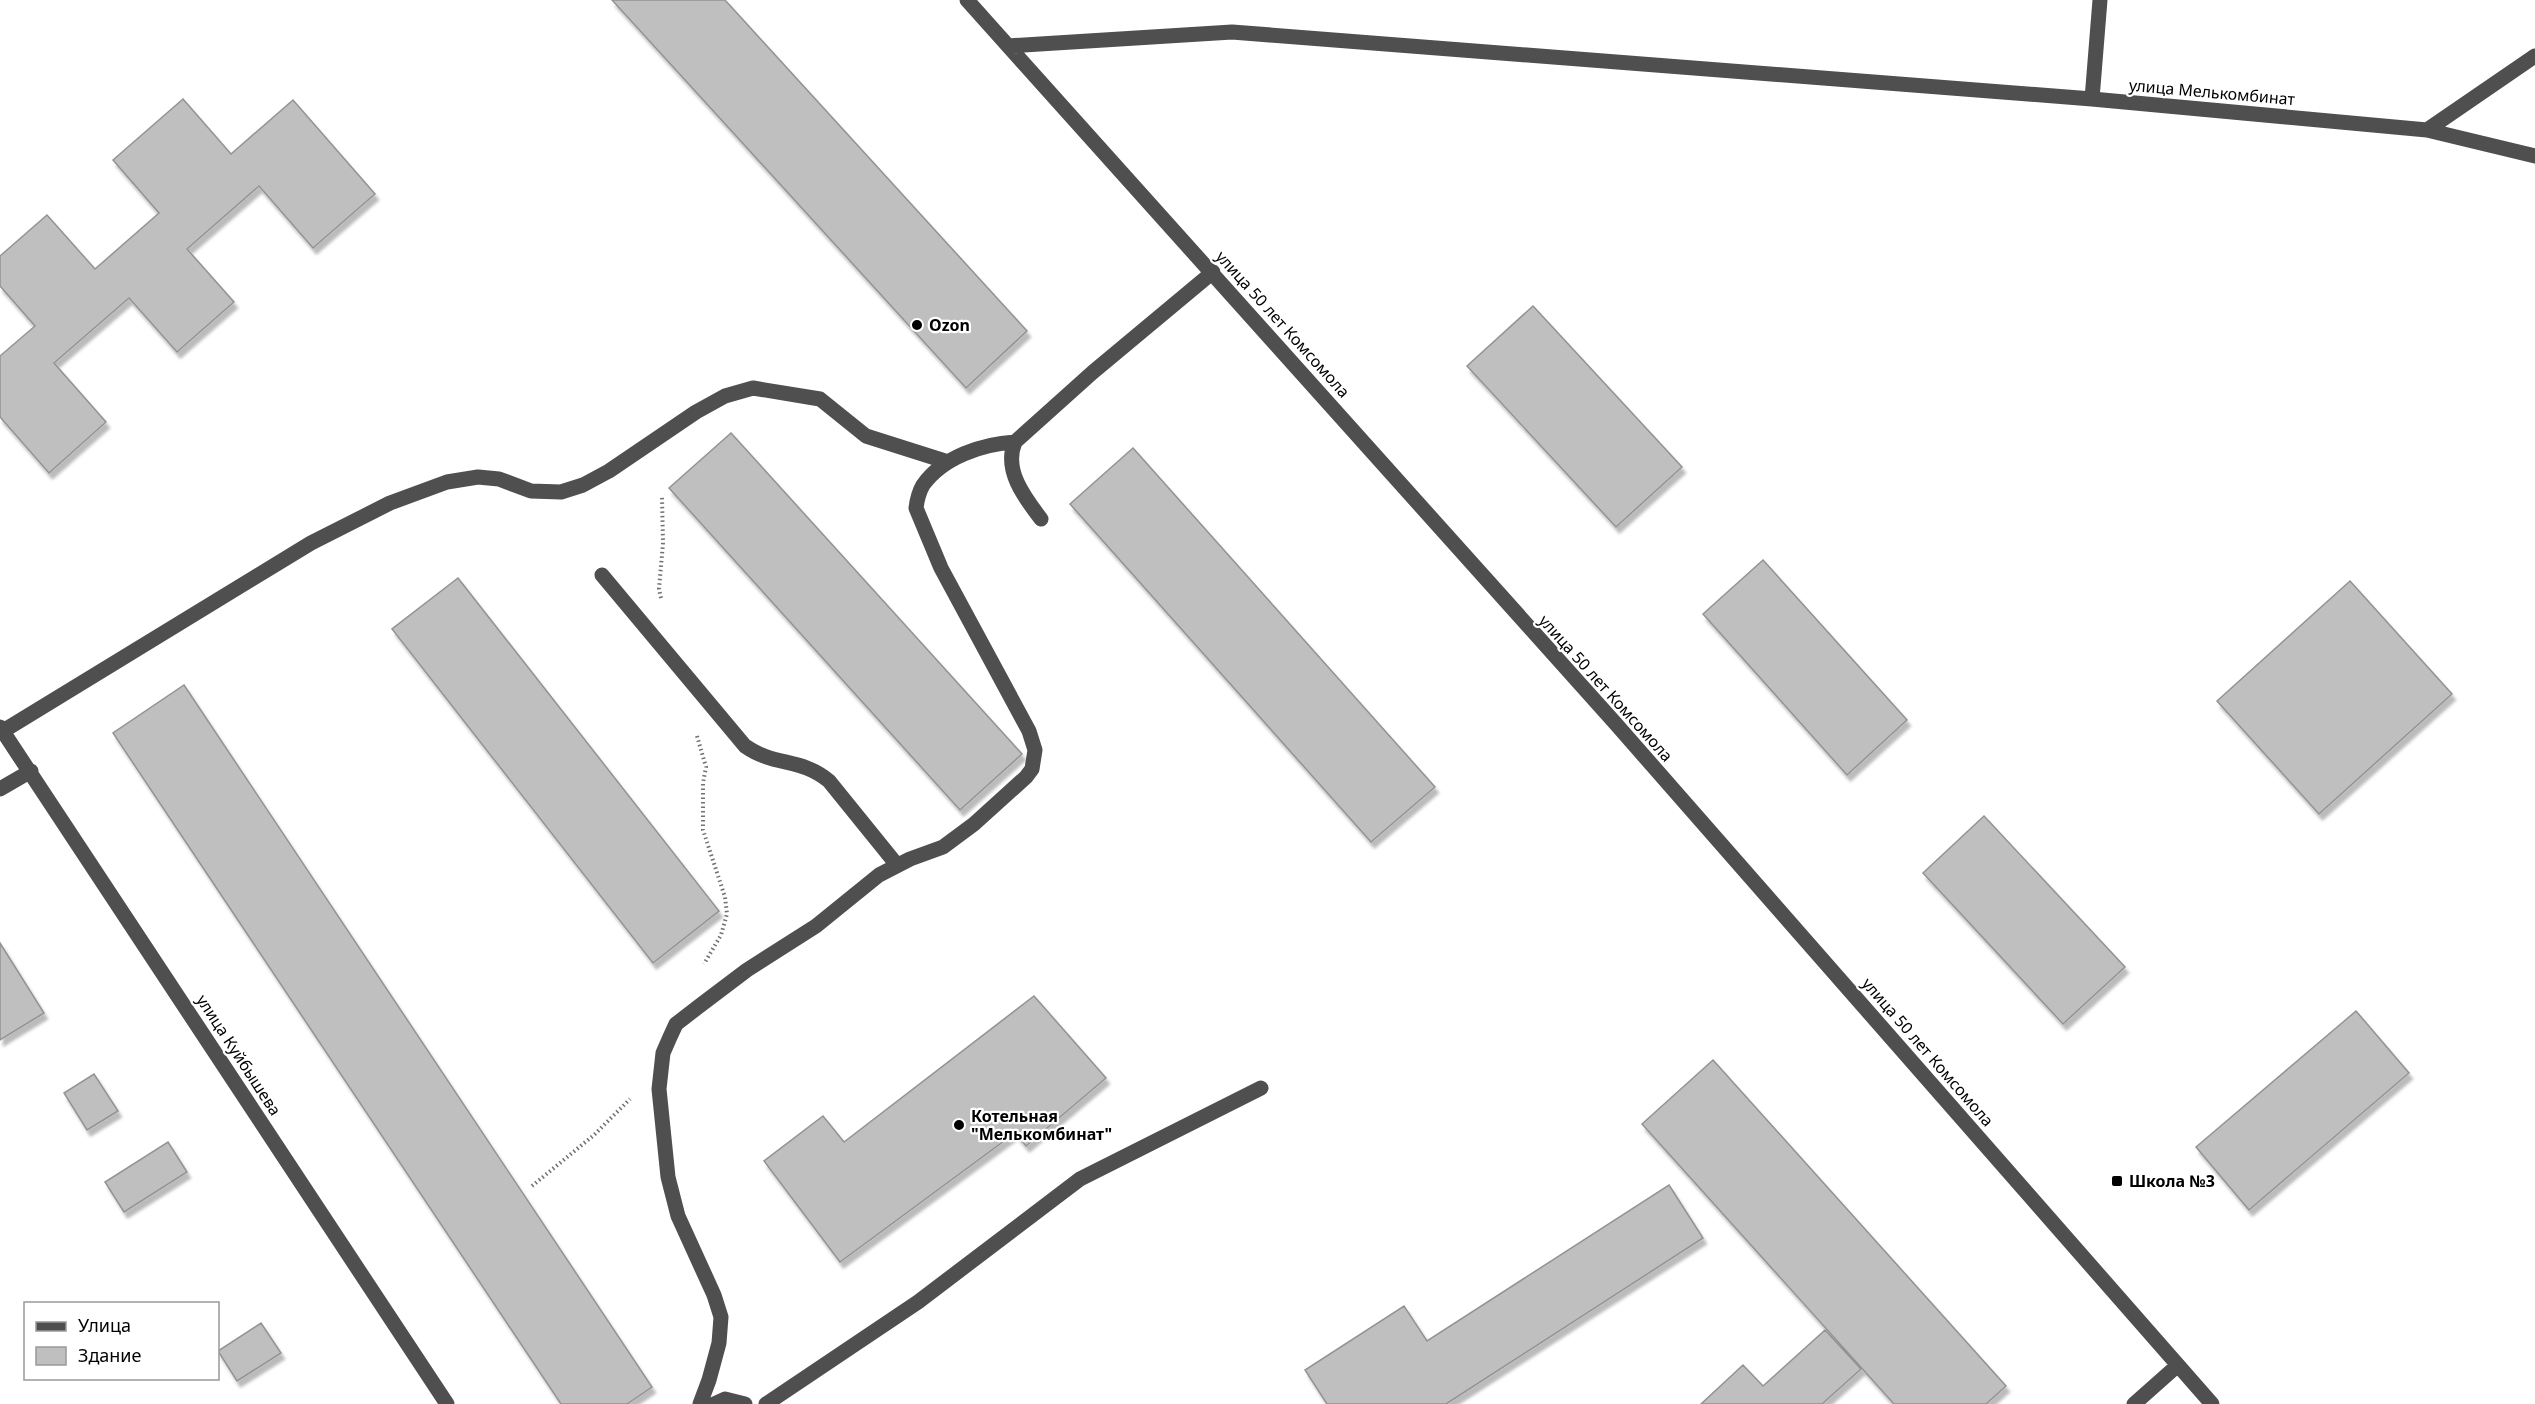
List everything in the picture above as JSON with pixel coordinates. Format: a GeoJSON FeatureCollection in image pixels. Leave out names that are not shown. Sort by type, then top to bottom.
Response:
{"type":"FeatureCollection","features":[{"type":"Feature","properties":{"kind":"street","name":"улица 50 лет Комсомола"},"geometry":{"type":"LineString","coordinates":[[967,0],[1616,724],[2212,1404]]}},
{"type":"Feature","properties":{"kind":"street"},"geometry":{"type":"LineString","coordinates":[[2092,99],[2100,0]]}},
{"type":"Feature","properties":{"kind":"street","name":"улица Мелькомбинат"},"geometry":{"type":"LineString","coordinates":[[1008,46],[1232,32],[2092,99],[2427,130],[2535,156]]}},
{"type":"Feature","properties":{"kind":"street"},"geometry":{"type":"LineString","coordinates":[[2427,130],[2535,56]]}},
{"type":"Feature","properties":{"kind":"street"},"geometry":{"type":"LineString","coordinates":[[1041,519],[1015,478],[1011,457],[1015,442],[1093,372],[1213,272]]}},
{"type":"Feature","properties":{"kind":"street"},"geometry":{"type":"LineString","coordinates":[[1,729],[311,543],[390,503],[447,482],[478,477],[500,479],[531,491],[561,492],[583,485],[609,471],[696,412],[725,396],[753,387],[820,399],[866,436],[948,462]]}},
{"type":"Feature","properties":{"kind":"street"},"geometry":{"type":"LineString","coordinates":[[700,1404],[719,1343],[721,1317],[714,1295],[678,1216],[673,1198],[665,1153],[659,1089],[663,1053],[676,1024],[747,970],[816,926],[879,875],[956,839],[1026,777],[1032,769],[1035,759],[1029,731],[941,568],[916,508],[923,486],[948,462],[992,444],[1015,442]]}},
{"type":"Feature","properties":{"kind":"street"},"geometry":{"type":"LineString","coordinates":[[602,575],[745,746],[757,755],[785,763],[798,764],[817,771],[829,781],[897,865]]}},
{"type":"Feature","properties":{"kind":"street","name":"улица Куйбышева"},"geometry":{"type":"LineString","coordinates":[[1,729],[447,1404]]}},
{"type":"Feature","properties":{"kind":"street"},"geometry":{"type":"LineString","coordinates":[[0,789],[30,771]]}},
{"type":"Feature","properties":{"kind":"street"},"geometry":{"type":"LineString","coordinates":[[766,1404],[918,1302],[1080,1179],[1261,1088]]}},
{"type":"Feature","properties":{"kind":"street"},"geometry":{"type":"LineString","coordinates":[[2134,1404],[2178,1365]]}},
{"type":"Feature","properties":{"kind":"street"},"geometry":{"type":"LineString","coordinates":[[714,1404],[725,1399],[745,1404]]}},
{"type":"Feature","properties":{"kind":"building"},"geometry":{"type":"Polygon","coordinates":[[[612,0],[725,0],[1027,331],[966,388],[612,0]]]}},
{"type":"Feature","properties":{"kind":"building"},"geometry":{"type":"Polygon","coordinates":[[[183,99],[231,154],[293,100],[375,194],[313,248],[259,186],[187,249],[234,302],[177,352],[129,298],[54,363],[106,422],[49,473],[0,417],[0,356],[35,326],[0,286],[0,256],[47,215],[95,269],[159,213],[113,160],[183,99]]]}},
{"type":"Feature","properties":{"kind":"building"},"geometry":{"type":"Polygon","coordinates":[[[1533,306],[1682,467],[1616,527],[1467,366],[1533,306]]]}},
{"type":"Feature","properties":{"kind":"building"},"geometry":{"type":"Polygon","coordinates":[[[731,433],[1022,754],[960,810],[669,488],[731,433]]]}},
{"type":"Feature","properties":{"kind":"building"},"geometry":{"type":"Polygon","coordinates":[[[1133,448],[1435,787],[1371,842],[1070,504],[1133,448]]]}},
{"type":"Feature","properties":{"kind":"building"},"geometry":{"type":"Polygon","coordinates":[[[1763,560],[1907,720],[1847,775],[1703,614],[1763,560]]]}},
{"type":"Feature","properties":{"kind":"building"},"geometry":{"type":"Polygon","coordinates":[[[458,578],[719,911],[653,963],[392,629],[458,578]]]}},
{"type":"Feature","properties":{"kind":"building"},"geometry":{"type":"Polygon","coordinates":[[[2350,581],[2452,694],[2319,814],[2217,701],[2350,581]]]}},
{"type":"Feature","properties":{"kind":"building"},"geometry":{"type":"Polygon","coordinates":[[[184,685],[652,1387],[627,1404],[561,1404],[113,733],[184,685]]]}},
{"type":"Feature","properties":{"kind":"building"},"geometry":{"type":"Polygon","coordinates":[[[1984,816],[2125,967],[2063,1024],[1923,873],[1984,816]]]}},
{"type":"Feature","properties":{"kind":"building"},"geometry":{"type":"Polygon","coordinates":[[[0,943],[44,1013],[0,1040],[0,943]]]}},
{"type":"Feature","properties":{"kind":"building","name":"Котельная \"Мелькомбинат\""},"geometry":{"type":"Polygon","coordinates":[[[1034,996],[1106,1078],[1026,1146],[1015,1133],[840,1262],[764,1161],[823,1116],[844,1142],[1034,996]]]}},
{"type":"Feature","properties":{"kind":"building"},"geometry":{"type":"Polygon","coordinates":[[[2356,1011],[2409,1073],[2249,1210],[2196,1147],[2356,1011]]]}},
{"type":"Feature","properties":{"kind":"building"},"geometry":{"type":"Polygon","coordinates":[[[1713,1060],[2006,1386],[1986,1404],[1894,1404],[1642,1124],[1713,1060]]]}},
{"type":"Feature","properties":{"kind":"building"},"geometry":{"type":"Polygon","coordinates":[[[94,1074],[118,1111],[87,1130],[64,1093],[94,1074]]]}},
{"type":"Feature","properties":{"kind":"building"},"geometry":{"type":"Polygon","coordinates":[[[168,1142],[187,1172],[124,1212],[105,1182],[168,1142]]]}},
{"type":"Feature","properties":{"kind":"building"},"geometry":{"type":"Polygon","coordinates":[[[1669,1185],[1703,1238],[1446,1404],[1327,1404],[1305,1370],[1404,1306],[1427,1341],[1669,1185]]]}},
{"type":"Feature","properties":{"kind":"building"},"geometry":{"type":"Polygon","coordinates":[[[261,1323],[281,1353],[237,1381],[219,1350],[261,1323]]]}},
{"type":"Feature","properties":{"kind":"building"},"geometry":{"type":"Polygon","coordinates":[[[1825,1330],[1861,1369],[1822,1404],[1701,1404],[1743,1365],[1763,1386],[1825,1330]]]}},
{"type":"Feature","properties":{"kind":"place","name":"Ozon"},"geometry":{"type":"Point","coordinates":[917,325]}},
{"type":"Feature","properties":{"kind":"place","name":"Котельная \"Мелькомбинат\""},"geometry":{"type":"Point","coordinates":[959,1125]}},
{"type":"Feature","properties":{"kind":"place","name":"Школа №3"},"geometry":{"type":"Point","coordinates":[2117,1181]}}]}
